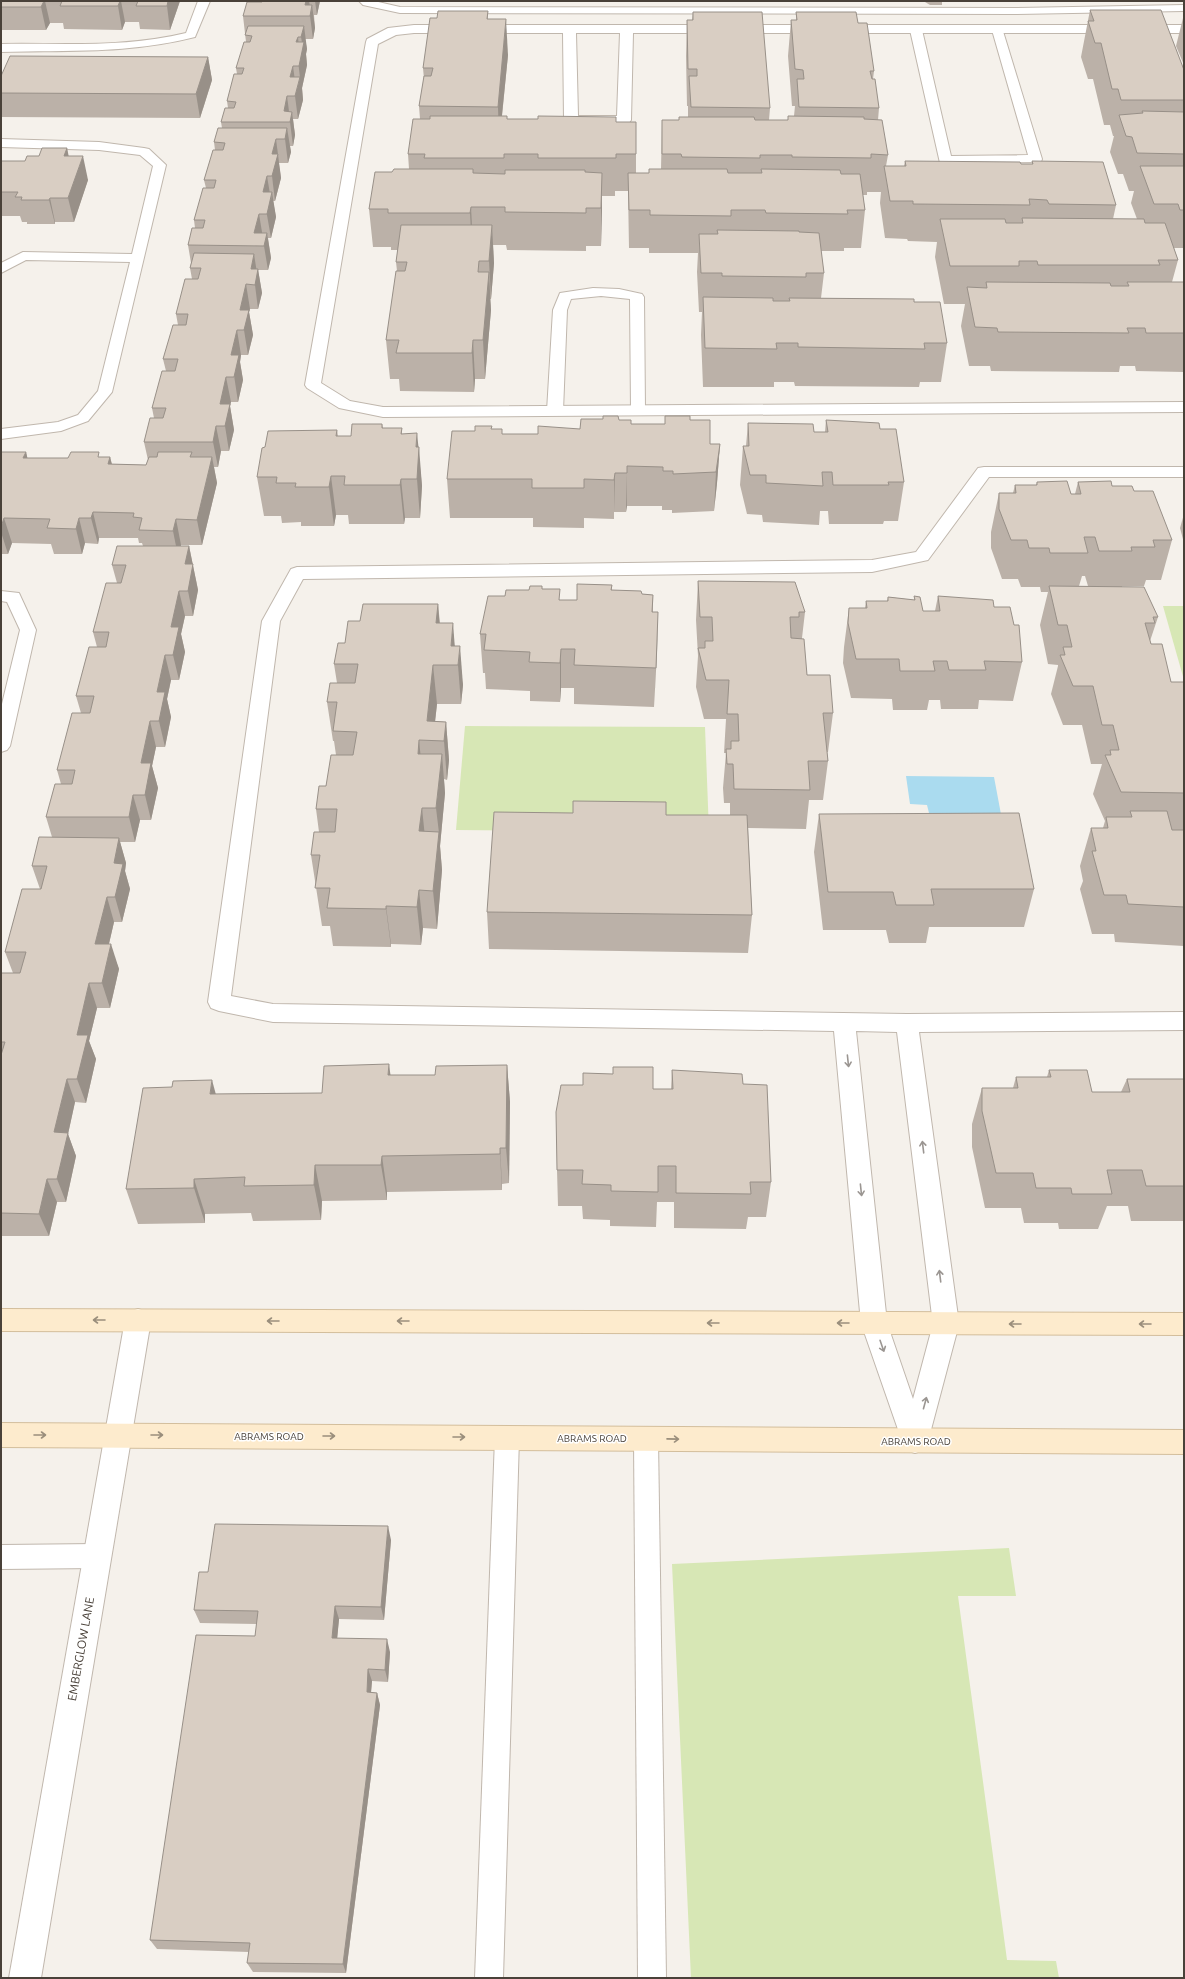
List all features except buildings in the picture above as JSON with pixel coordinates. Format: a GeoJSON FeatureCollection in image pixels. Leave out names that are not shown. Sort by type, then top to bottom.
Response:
{"type":"FeatureCollection","features":[{"type":"Feature","properties":{"kind":"main road"},"geometry":{"type":"LineString","coordinates":[[1,1320],[1184,1324]]}},
{"type":"Feature","properties":{"kind":"main road","name":"ABRAMS ROAD"},"geometry":{"type":"LineString","coordinates":[[1,1435],[1184,1442]]}},
{"type":"Feature","properties":{"kind":"street"},"geometry":{"type":"LineString","coordinates":[[570,29],[570,120],[624,120],[627,29]]}},
{"type":"Feature","properties":{"kind":"street"},"geometry":{"type":"LineString","coordinates":[[1184,29],[393,30],[372,42],[313,385],[345,405],[383,412],[1184,408]]}},
{"type":"Feature","properties":{"kind":"street"},"geometry":{"type":"LineString","coordinates":[[1184,472],[984,472],[922,556],[872,566],[297,573],[271,621],[219,1002],[273,1013],[907,1023],[1184,1021]]}},
{"type":"Feature","properties":{"kind":"street"},"geometry":{"type":"LineString","coordinates":[[844,1022],[874,1323],[915,1441]]}},
{"type":"Feature","properties":{"kind":"street"},"geometry":{"type":"LineString","coordinates":[[907,1023],[946,1324],[915,1441]]}},
{"type":"Feature","properties":{"kind":"street","name":"EMBERGLOW LANE"},"geometry":{"type":"LineString","coordinates":[[25,1978],[138,1320]]}},
{"type":"Feature","properties":{"kind":"lane"},"geometry":{"type":"LineString","coordinates":[[1,48],[46,46],[111,49],[167,42],[191,35],[204,1]]}},
{"type":"Feature","properties":{"kind":"lane"},"geometry":{"type":"LineString","coordinates":[[365,1],[367,3],[400,10],[1017,11],[1184,8]]}},
{"type":"Feature","properties":{"kind":"lane"},"geometry":{"type":"LineString","coordinates":[[916,30],[945,160],[1036,159],[998,30]]}},
{"type":"Feature","properties":{"kind":"lane"},"geometry":{"type":"LineString","coordinates":[[1,143],[99,146],[144,152],[160,165],[105,392],[83,418],[61,426],[1,434]]}},
{"type":"Feature","properties":{"kind":"lane"},"geometry":{"type":"LineString","coordinates":[[1,269],[23,256],[138,258]]}},
{"type":"Feature","properties":{"kind":"lane"},"geometry":{"type":"LineString","coordinates":[[555,411],[560,310],[566,296],[586,291],[616,292],[637,297],[638,410]]}},
{"type":"Feature","properties":{"kind":"lane"},"geometry":{"type":"LineString","coordinates":[[1,596],[13,597],[28,630],[1,746]]}},
{"type":"Feature","properties":{"kind":"lane"},"geometry":{"type":"LineString","coordinates":[[489,1978],[507,1438]]}},
{"type":"Feature","properties":{"kind":"lane"},"geometry":{"type":"LineString","coordinates":[[646,1439],[652,1978]]}},
{"type":"Feature","properties":{"kind":"lane"},"geometry":{"type":"LineString","coordinates":[[1,1557],[97,1556]]}},
{"type":"Feature","properties":{"kind":"green space"},"geometry":{"type":"Polygon","coordinates":[[[1163,606],[1184,606],[1184,680],[1163,606]]]}},
{"type":"Feature","properties":{"kind":"green space"},"geometry":{"type":"Polygon","coordinates":[[[465,726],[705,727],[709,832],[456,830],[465,726]]]}},
{"type":"Feature","properties":{"kind":"green space"},"geometry":{"type":"Polygon","coordinates":[[[1009,1548],[1016,1596],[958,1596],[1007,1960],[1056,1961],[1059,1978],[691,1978],[672,1564],[1009,1548]]]}},
{"type":"Feature","properties":{"kind":"water"},"geometry":{"type":"Polygon","coordinates":[[[906,776],[994,777],[1006,841],[936,841],[927,805],[910,804],[906,776]]]}}]}
